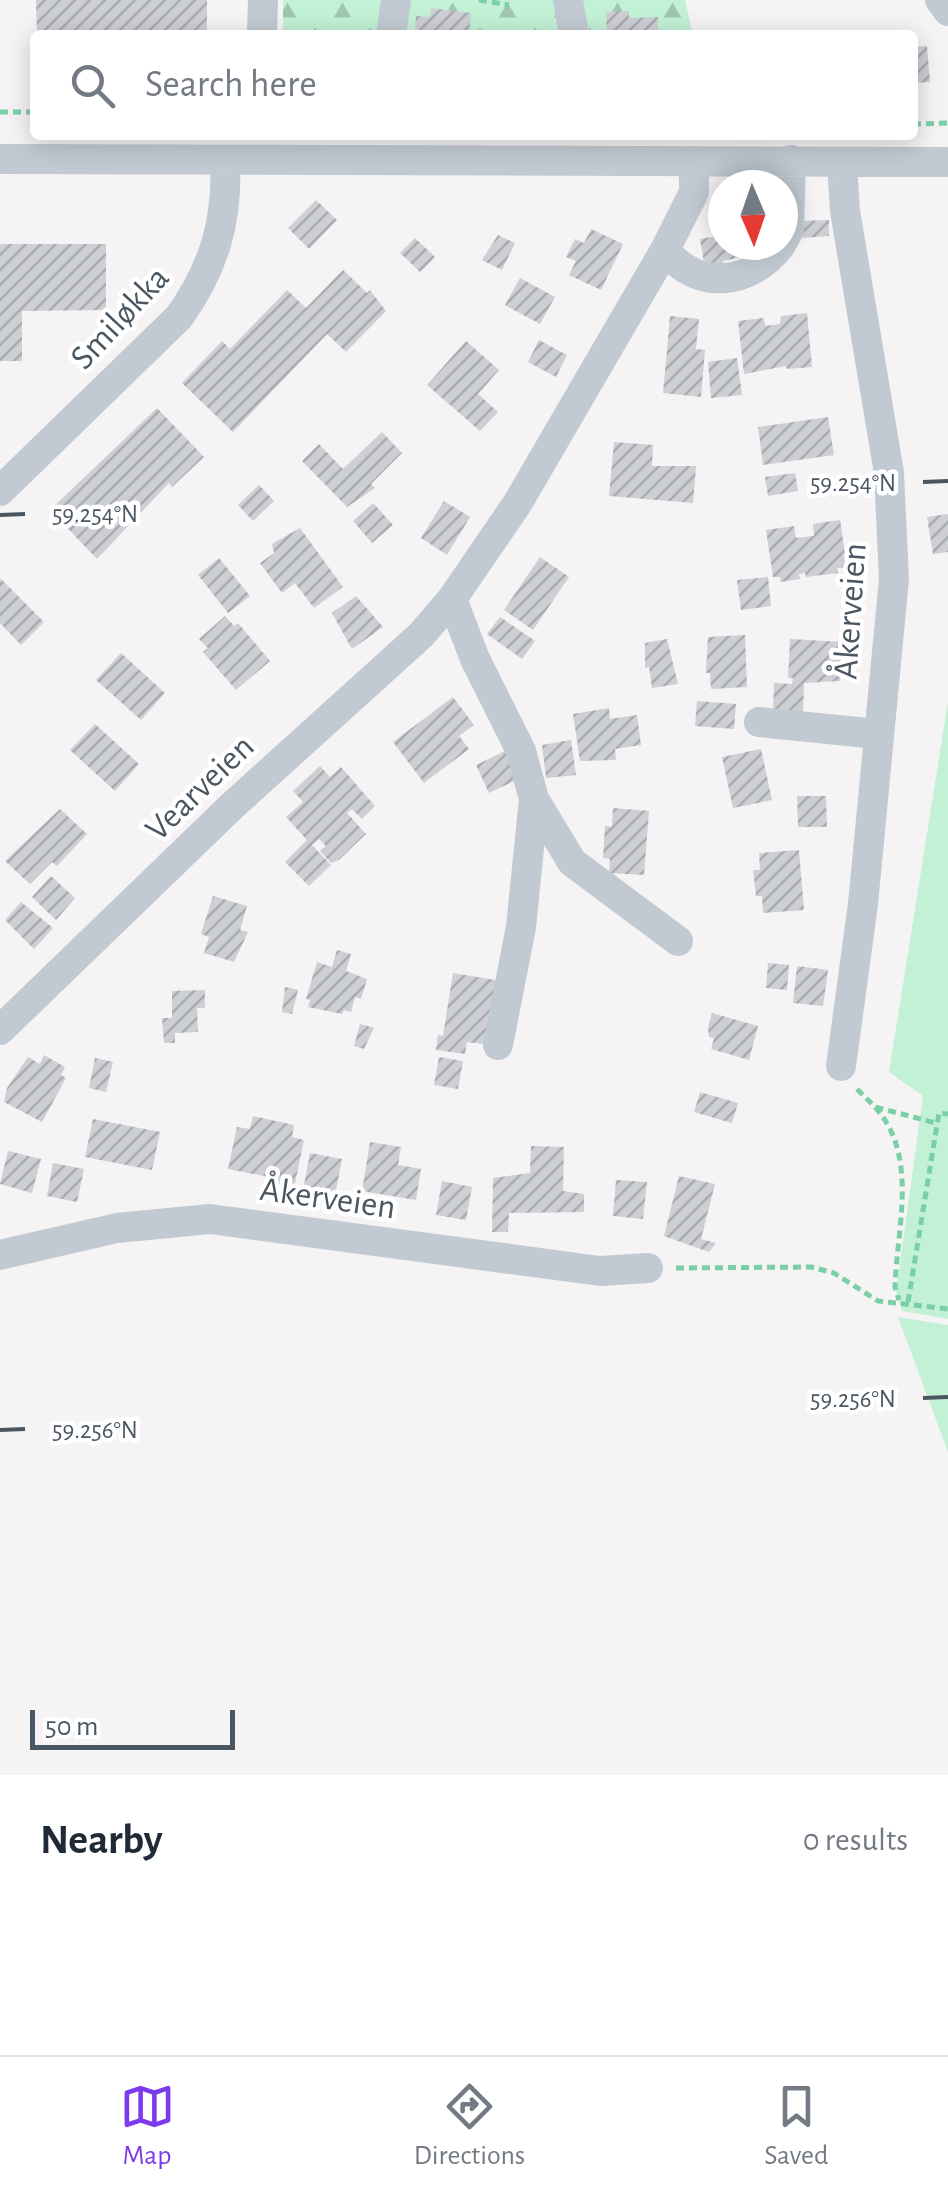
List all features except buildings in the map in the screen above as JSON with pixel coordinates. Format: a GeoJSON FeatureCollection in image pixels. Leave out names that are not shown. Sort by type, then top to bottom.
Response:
{"type":"FeatureCollection","features":[{"type":"Feature","properties":{"kind":"street"},"geometry":{"type":"LineString","coordinates":[[262,30],[264,0]]}},
{"type":"Feature","properties":{"kind":"street"},"geometry":{"type":"LineString","coordinates":[[392,30],[396,0]]}},
{"type":"Feature","properties":{"kind":"street"},"geometry":{"type":"LineString","coordinates":[[568,0],[573,30]]}},
{"type":"Feature","properties":{"kind":"street"},"geometry":{"type":"LineString","coordinates":[[940,0],[948,11]]}},
{"type":"Feature","properties":{"kind":"street"},"geometry":{"type":"LineString","coordinates":[[0,160],[225,161],[256,147],[694,161],[948,162]]}},
{"type":"Feature","properties":{"kind":"street"},"geometry":{"type":"LineString","coordinates":[[791,160],[791,170]]}},
{"type":"Feature","properties":{"kind":"street","name":"Smiløkka"},"geometry":{"type":"LineString","coordinates":[[0,491],[179,317],[201,286],[224,218],[225,161]]}},
{"type":"Feature","properties":{"kind":"street","name":"Vearveien"},"geometry":{"type":"LineString","coordinates":[[0,1030],[232,806],[421,635],[452,600],[518,504],[666,250],[694,192],[694,161]]}},
{"type":"Feature","properties":{"kind":"street","name":"Åkerveien"},"geometry":{"type":"LineString","coordinates":[[841,1066],[863,904],[894,579],[886,454],[844,211],[842,164]]}},
{"type":"Feature","properties":{"kind":"street"},"geometry":{"type":"LineString","coordinates":[[666,250],[691,274],[719,280],[752,271],[764,260]]}},
{"type":"Feature","properties":{"kind":"street"},"geometry":{"type":"LineString","coordinates":[[452,600],[521,751],[534,800],[572,862],[678,941]]}},
{"type":"Feature","properties":{"kind":"street"},"geometry":{"type":"LineString","coordinates":[[759,722],[877,734]]}},
{"type":"Feature","properties":{"kind":"street"},"geometry":{"type":"LineString","coordinates":[[498,1045],[521,927],[534,800]]}},
{"type":"Feature","properties":{"kind":"street","name":"Åkerveien"},"geometry":{"type":"LineString","coordinates":[[0,1256],[116,1228],[184,1218],[501,1254],[600,1271],[648,1268]]}},
{"type":"Feature","properties":{"kind":"path"},"geometry":{"type":"LineString","coordinates":[[479,0],[510,5]]}},
{"type":"Feature","properties":{"kind":"path"},"geometry":{"type":"LineString","coordinates":[[0,112],[30,112]]}},
{"type":"Feature","properties":{"kind":"path"},"geometry":{"type":"LineString","coordinates":[[918,124],[948,123]]}},
{"type":"Feature","properties":{"kind":"path"},"geometry":{"type":"LineString","coordinates":[[841,1066],[893,1126],[901,1149],[895,1287],[899,1300]]}},
{"type":"Feature","properties":{"kind":"path"},"geometry":{"type":"LineString","coordinates":[[876,1107],[937,1123]]}},
{"type":"Feature","properties":{"kind":"path"},"geometry":{"type":"LineString","coordinates":[[908,1302],[939,1112],[948,1114]]}},
{"type":"Feature","properties":{"kind":"path"},"geometry":{"type":"LineString","coordinates":[[648,1268],[811,1267],[834,1273],[878,1300],[948,1308]]}},
{"type":"Feature","properties":{"kind":"green space"},"geometry":{"type":"Polygon","coordinates":[[[283,0],[685,0],[692,30],[283,30],[283,0]]]}},
{"type":"Feature","properties":{"kind":"green space"},"geometry":{"type":"Polygon","coordinates":[[[948,702],[948,1319],[902,1311],[896,1292],[923,1096],[889,1072],[948,702]]]}},
{"type":"Feature","properties":{"kind":"green space"},"geometry":{"type":"Polygon","coordinates":[[[898,1317],[948,1325],[948,1452],[898,1317]]]}}]}
